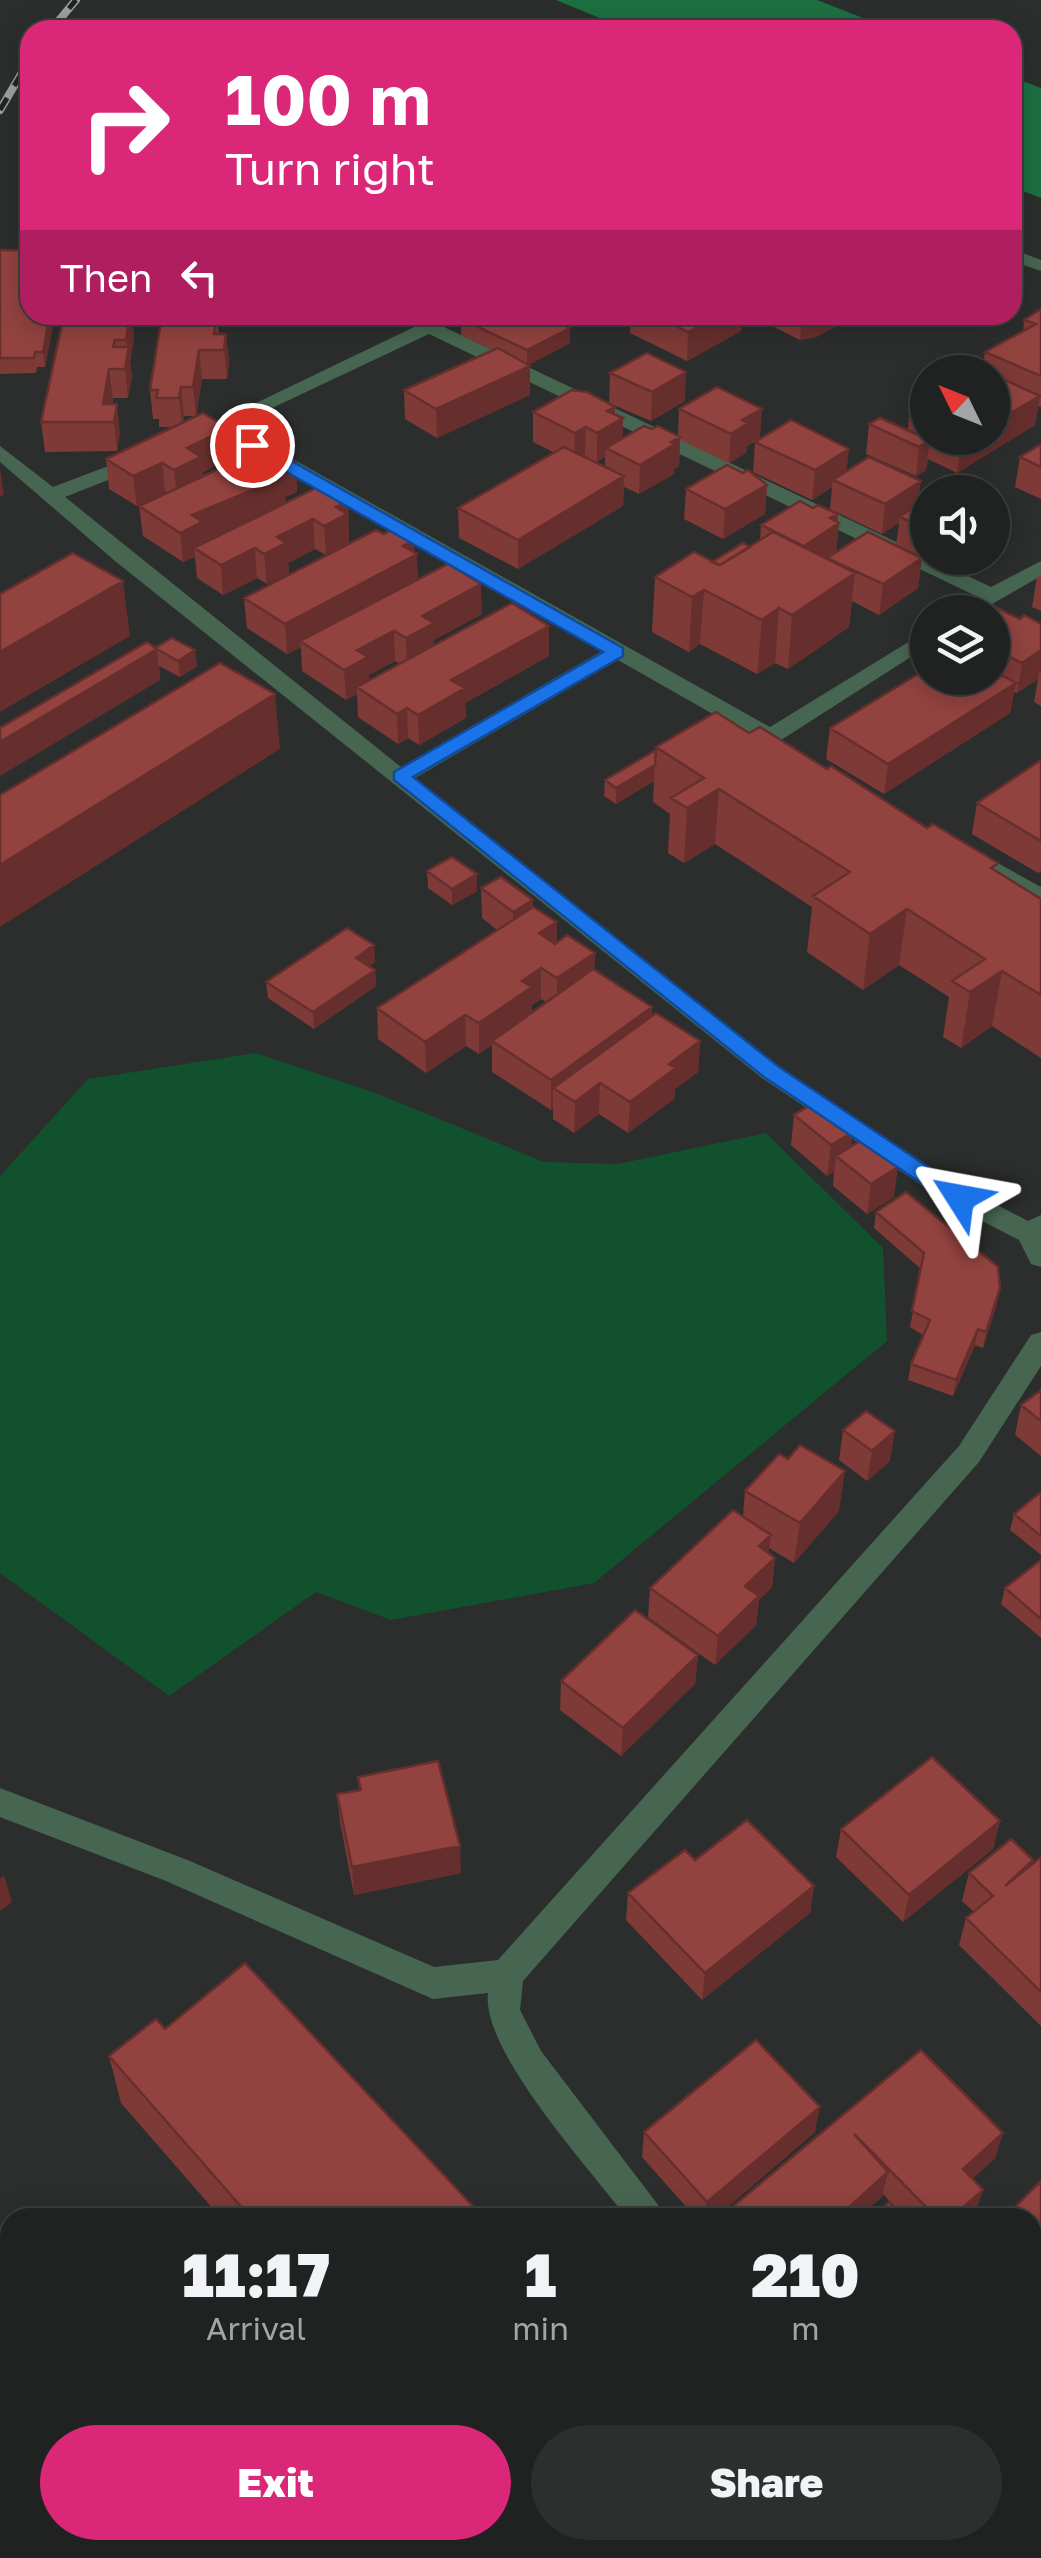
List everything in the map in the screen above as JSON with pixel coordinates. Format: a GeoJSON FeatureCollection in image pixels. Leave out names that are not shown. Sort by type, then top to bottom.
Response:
{"type":"FeatureCollection","features":[{"type":"Feature","properties":{"kind":"street"},"geometry":{"type":"LineString","coordinates":[[186,440],[433,325]]}},
{"type":"Feature","properties":{"kind":"street"},"geometry":{"type":"LineString","coordinates":[[429,327],[991,595],[1041,568]]}},
{"type":"Feature","properties":{"kind":"street"},"geometry":{"type":"LineString","coordinates":[[219,426],[778,742],[910,649]]}},
{"type":"Feature","properties":{"kind":"street"},"geometry":{"type":"LineString","coordinates":[[0,452],[122,557],[771,1072],[960,1198],[1037,1238]]}},
{"type":"Feature","properties":{"kind":"street"},"geometry":{"type":"LineString","coordinates":[[52,496],[154,454]]}},
{"type":"Feature","properties":{"kind":"street"},"geometry":{"type":"LineString","coordinates":[[400,776],[616,652]]}},
{"type":"Feature","properties":{"kind":"street"},"geometry":{"type":"LineString","coordinates":[[939,837],[1041,897]]}},
{"type":"Feature","properties":{"kind":"street"},"geometry":{"type":"LineString","coordinates":[[642,2208],[529,2063],[503,2011],[507,1976],[969,1454],[1041,1343]]}},
{"type":"Feature","properties":{"kind":"street"},"geometry":{"type":"LineString","coordinates":[[0,1802],[178,1871],[434,1983],[507,1976]]}},
{"type":"Feature","properties":{"kind":"shaded area"},"geometry":{"type":"Polygon","coordinates":[[[556,0],[817,0],[868,20],[605,20],[556,0]]]}},
{"type":"Feature","properties":{"kind":"shaded area"},"geometry":{"type":"Polygon","coordinates":[[[1022,81],[1041,88],[1041,198],[1022,191],[1022,81]]]}},
{"type":"Feature","properties":{"kind":"shaded area"},"geometry":{"type":"Polygon","coordinates":[[[256,1053],[373,1092],[544,1162],[618,1164],[766,1133],[883,1248],[887,1341],[594,1583],[391,1620],[316,1592],[169,1696],[0,1573],[0,1176],[88,1079],[256,1053]]]}},
{"type":"Feature","properties":{"kind":"building"},"geometry":{"type":"Polygon","coordinates":[[[0,250],[20,250],[20,325],[48,325],[43,352],[35,352],[34,358],[0,358],[0,250]]]}},
{"type":"Feature","properties":{"kind":"building"},"geometry":{"type":"Polygon","coordinates":[[[1041,309],[1041,376],[1010,363],[1010,355],[985,352],[1036,324],[1024,320],[1041,309]]]}},
{"type":"Feature","properties":{"kind":"building"},"geometry":{"type":"Polygon","coordinates":[[[62,325],[128,325],[126,340],[115,340],[113,347],[129,347],[125,369],[109,369],[103,404],[117,404],[114,422],[41,422],[62,325]]]}},
{"type":"Feature","properties":{"kind":"building"},"geometry":{"type":"Polygon","coordinates":[[[160,325],[215,325],[214,334],[226,334],[224,350],[199,350],[193,387],[181,387],[179,398],[156,398],[158,390],[150,390],[160,325]]]}},
{"type":"Feature","properties":{"kind":"building"},"geometry":{"type":"Polygon","coordinates":[[[474,325],[570,328],[527,350],[474,325]]]}},
{"type":"Feature","properties":{"kind":"building"},"geometry":{"type":"Polygon","coordinates":[[[674,325],[701,325],[688,332],[674,325]]]}},
{"type":"Feature","properties":{"kind":"building"},"geometry":{"type":"Polygon","coordinates":[[[498,348],[530,366],[436,409],[404,390],[498,348]]]}},
{"type":"Feature","properties":{"kind":"building"},"geometry":{"type":"Polygon","coordinates":[[[647,353],[686,372],[652,392],[610,373],[647,353]]]}},
{"type":"Feature","properties":{"kind":"building"},"geometry":{"type":"Polygon","coordinates":[[[1010,382],[1040,396],[1010,414],[1010,382]]]}},
{"type":"Feature","properties":{"kind":"building"},"geometry":{"type":"Polygon","coordinates":[[[717,387],[762,409],[742,420],[748,423],[731,434],[679,409],[717,387]]]}},
{"type":"Feature","properties":{"kind":"building"},"geometry":{"type":"Polygon","coordinates":[[[572,390],[587,392],[615,407],[607,411],[623,418],[597,433],[586,427],[575,433],[533,412],[572,390]]]}},
{"type":"Feature","properties":{"kind":"building"},"geometry":{"type":"Polygon","coordinates":[[[203,413],[228,428],[187,448],[201,457],[174,470],[162,463],[133,476],[106,459],[203,413]]]}},
{"type":"Feature","properties":{"kind":"building"},"geometry":{"type":"Polygon","coordinates":[[[880,418],[910,431],[910,443],[869,424],[880,418]]]}},
{"type":"Feature","properties":{"kind":"building"},"geometry":{"type":"Polygon","coordinates":[[[791,420],[849,449],[815,470],[755,442],[791,420]]]}},
{"type":"Feature","properties":{"kind":"building"},"geometry":{"type":"Polygon","coordinates":[[[644,426],[658,426],[680,437],[640,465],[606,448],[644,426]]]}},
{"type":"Feature","properties":{"kind":"building"},"geometry":{"type":"Polygon","coordinates":[[[1041,444],[1041,467],[1020,457],[1041,444]]]}},
{"type":"Feature","properties":{"kind":"building"},"geometry":{"type":"Polygon","coordinates":[[[268,446],[295,462],[275,472],[284,477],[192,515],[202,522],[180,533],[139,506],[268,446]]]}},
{"type":"Feature","properties":{"kind":"building"},"geometry":{"type":"Polygon","coordinates":[[[564,447],[624,476],[518,540],[458,508],[564,447]]]}},
{"type":"Feature","properties":{"kind":"building"},"geometry":{"type":"Polygon","coordinates":[[[869,457],[910,476],[910,488],[885,504],[833,480],[869,457]]]}},
{"type":"Feature","properties":{"kind":"building"},"geometry":{"type":"Polygon","coordinates":[[[727,465],[743,473],[748,470],[767,485],[725,509],[686,489],[727,465]]]}},
{"type":"Feature","properties":{"kind":"building"},"geometry":{"type":"Polygon","coordinates":[[[316,488],[348,501],[336,507],[347,514],[324,526],[313,519],[277,537],[286,543],[264,554],[255,548],[221,565],[194,548],[316,488]]]}},
{"type":"Feature","properties":{"kind":"building"},"geometry":{"type":"Polygon","coordinates":[[[800,501],[838,514],[830,518],[839,523],[804,546],[761,525],[800,501]]]}},
{"type":"Feature","properties":{"kind":"building"},"geometry":{"type":"Polygon","coordinates":[[[910,509],[910,521],[899,517],[910,509]]]}},
{"type":"Feature","properties":{"kind":"building"},"geometry":{"type":"Polygon","coordinates":[[[395,528],[414,540],[403,546],[417,554],[285,624],[244,598],[376,530],[384,534],[395,528]]]}},
{"type":"Feature","properties":{"kind":"building"},"geometry":{"type":"Polygon","coordinates":[[[773,532],[855,573],[792,615],[779,608],[762,620],[704,590],[692,597],[655,577],[694,552],[720,565],[773,532]]]}},
{"type":"Feature","properties":{"kind":"building"},"geometry":{"type":"Polygon","coordinates":[[[868,532],[910,552],[910,566],[883,584],[827,558],[868,532]]]}},
{"type":"Feature","properties":{"kind":"building"},"geometry":{"type":"Polygon","coordinates":[[[743,543],[750,547],[720,565],[712,562],[743,543]]]}},
{"type":"Feature","properties":{"kind":"building"},"geometry":{"type":"Polygon","coordinates":[[[73,553],[123,581],[0,652],[0,594],[73,553]]]}},
{"type":"Feature","properties":{"kind":"building"},"geometry":{"type":"Polygon","coordinates":[[[448,564],[481,584],[422,616],[434,623],[406,638],[394,631],[357,650],[368,657],[344,670],[300,641],[448,564]]]}},
{"type":"Feature","properties":{"kind":"building"},"geometry":{"type":"Polygon","coordinates":[[[512,603],[549,626],[451,680],[465,688],[418,715],[407,708],[397,714],[357,687],[512,603]]]}},
{"type":"Feature","properties":{"kind":"building"},"geometry":{"type":"Polygon","coordinates":[[[1010,614],[1020,619],[1024,615],[1041,624],[1041,650],[1022,663],[1010,657],[1010,614]]]}},
{"type":"Feature","properties":{"kind":"building"},"geometry":{"type":"Polygon","coordinates":[[[172,638],[195,650],[178,661],[155,648],[172,638]]]}},
{"type":"Feature","properties":{"kind":"building"},"geometry":{"type":"Polygon","coordinates":[[[147,642],[157,649],[0,742],[0,728],[147,642]]]}},
{"type":"Feature","properties":{"kind":"building"},"geometry":{"type":"Polygon","coordinates":[[[220,663],[275,694],[0,865],[0,795],[220,663]]]}},
{"type":"Feature","properties":{"kind":"building"},"geometry":{"type":"Polygon","coordinates":[[[910,679],[910,695],[997,695],[888,764],[830,728],[910,679]]]}},
{"type":"Feature","properties":{"kind":"building"},"geometry":{"type":"Polygon","coordinates":[[[716,712],[749,733],[760,727],[827,769],[831,766],[927,828],[933,824],[998,863],[991,868],[1041,899],[1041,995],[1002,971],[970,992],[952,981],[985,959],[907,909],[870,934],[813,896],[850,872],[719,789],[687,808],[671,798],[704,778],[656,747],[716,712]]]}},
{"type":"Feature","properties":{"kind":"building"},"geometry":{"type":"Polygon","coordinates":[[[656,750],[655,765],[616,788],[605,780],[656,750]]]}},
{"type":"Feature","properties":{"kind":"building"},"geometry":{"type":"Polygon","coordinates":[[[1041,760],[1041,841],[977,803],[1041,760]]]}},
{"type":"Feature","properties":{"kind":"building"},"geometry":{"type":"Polygon","coordinates":[[[452,857],[477,874],[452,889],[427,871],[452,857]]]}},
{"type":"Feature","properties":{"kind":"building"},"geometry":{"type":"Polygon","coordinates":[[[501,877],[533,900],[513,912],[481,888],[501,877]]]}},
{"type":"Feature","properties":{"kind":"building"},"geometry":{"type":"Polygon","coordinates":[[[533,907],[557,922],[539,933],[555,944],[567,935],[595,953],[557,978],[541,968],[522,981],[532,987],[479,1023],[465,1015],[425,1042],[377,1008],[533,907]]]}},
{"type":"Feature","properties":{"kind":"building"},"geometry":{"type":"Polygon","coordinates":[[[347,928],[374,945],[356,958],[375,970],[313,1012],[266,982],[347,928]]]}},
{"type":"Feature","properties":{"kind":"building"},"geometry":{"type":"Polygon","coordinates":[[[593,969],[652,1007],[551,1080],[492,1041],[593,969]]]}},
{"type":"Feature","properties":{"kind":"building"},"geometry":{"type":"Polygon","coordinates":[[[656,1013],[700,1041],[669,1064],[676,1068],[630,1102],[600,1083],[575,1102],[553,1088],[656,1013]]]}},
{"type":"Feature","properties":{"kind":"building"},"geometry":{"type":"Polygon","coordinates":[[[815,1102],[853,1132],[831,1145],[794,1115],[815,1102]]]}},
{"type":"Feature","properties":{"kind":"building"},"geometry":{"type":"Polygon","coordinates":[[[863,1139],[898,1167],[871,1184],[836,1156],[863,1139]]]}},
{"type":"Feature","properties":{"kind":"building"},"geometry":{"type":"Polygon","coordinates":[[[906,1192],[998,1267],[1000,1288],[986,1332],[978,1329],[956,1380],[911,1364],[930,1320],[912,1311],[924,1253],[876,1212],[906,1192]]]}},
{"type":"Feature","properties":{"kind":"building"},"geometry":{"type":"Polygon","coordinates":[[[1041,1390],[1041,1421],[1021,1405],[1041,1390]]]}},
{"type":"Feature","properties":{"kind":"building"},"geometry":{"type":"Polygon","coordinates":[[[866,1411],[895,1431],[872,1451],[843,1430],[866,1411]]]}},
{"type":"Feature","properties":{"kind":"building"},"geometry":{"type":"Polygon","coordinates":[[[800,1445],[845,1471],[800,1523],[745,1491],[779,1454],[788,1459],[800,1445]]]}},
{"type":"Feature","properties":{"kind":"building"},"geometry":{"type":"Polygon","coordinates":[[[1041,1492],[1041,1536],[1014,1514],[1041,1492]]]}},
{"type":"Feature","properties":{"kind":"building"},"geometry":{"type":"Polygon","coordinates":[[[733,1510],[771,1535],[759,1546],[775,1558],[745,1586],[759,1596],[718,1636],[650,1588],[733,1510]]]}},
{"type":"Feature","properties":{"kind":"building"},"geometry":{"type":"Polygon","coordinates":[[[1041,1560],[1041,1619],[1005,1588],[1041,1560]]]}},
{"type":"Feature","properties":{"kind":"building"},"geometry":{"type":"Polygon","coordinates":[[[635,1610],[698,1655],[623,1728],[561,1681],[635,1610]]]}},
{"type":"Feature","properties":{"kind":"building"},"geometry":{"type":"Polygon","coordinates":[[[932,1757],[1000,1821],[909,1895],[841,1829],[932,1757]]]}},
{"type":"Feature","properties":{"kind":"building"},"geometry":{"type":"Polygon","coordinates":[[[438,1761],[460,1846],[352,1867],[337,1794],[361,1790],[358,1777],[438,1761]]]}},
{"type":"Feature","properties":{"kind":"building"},"geometry":{"type":"Polygon","coordinates":[[[747,1820],[814,1886],[705,1973],[628,1893],[685,1850],[695,1860],[747,1820]]]}},
{"type":"Feature","properties":{"kind":"building"},"geometry":{"type":"Polygon","coordinates":[[[1011,1839],[1033,1860],[1005,1886],[1041,1857],[1041,1992],[966,1918],[993,1896],[969,1873],[1011,1839]]]}},
{"type":"Feature","properties":{"kind":"building"},"geometry":{"type":"Polygon","coordinates":[[[245,1963],[475,2208],[242,2208],[109,2056],[156,2019],[165,2029],[245,1963]]]}},
{"type":"Feature","properties":{"kind":"building"},"geometry":{"type":"Polygon","coordinates":[[[756,2040],[820,2107],[707,2202],[644,2132],[756,2040]]]}},
{"type":"Feature","properties":{"kind":"building"},"geometry":{"type":"Polygon","coordinates":[[[921,2050],[1003,2133],[963,2169],[983,2190],[962,2208],[927,2208],[854,2134],[888,2172],[848,2208],[731,2208],[921,2050]]]}},
{"type":"Feature","properties":{"kind":"building"},"geometry":{"type":"Polygon","coordinates":[[[1041,2181],[1041,2208],[1014,2208],[1041,2181]]]}},
{"type":"Feature","properties":{"kind":"railway"},"geometry":{"type":"LineString","coordinates":[[59,20],[76,0]]}},
{"type":"Feature","properties":{"kind":"railway"},"geometry":{"type":"LineString","coordinates":[[0,110],[20,76]]}},
{"type":"Feature","properties":{"kind":"route"},"geometry":{"type":"LineString","coordinates":[[252,445],[616,652],[400,776],[771,1072],[960,1198]]}}]}
